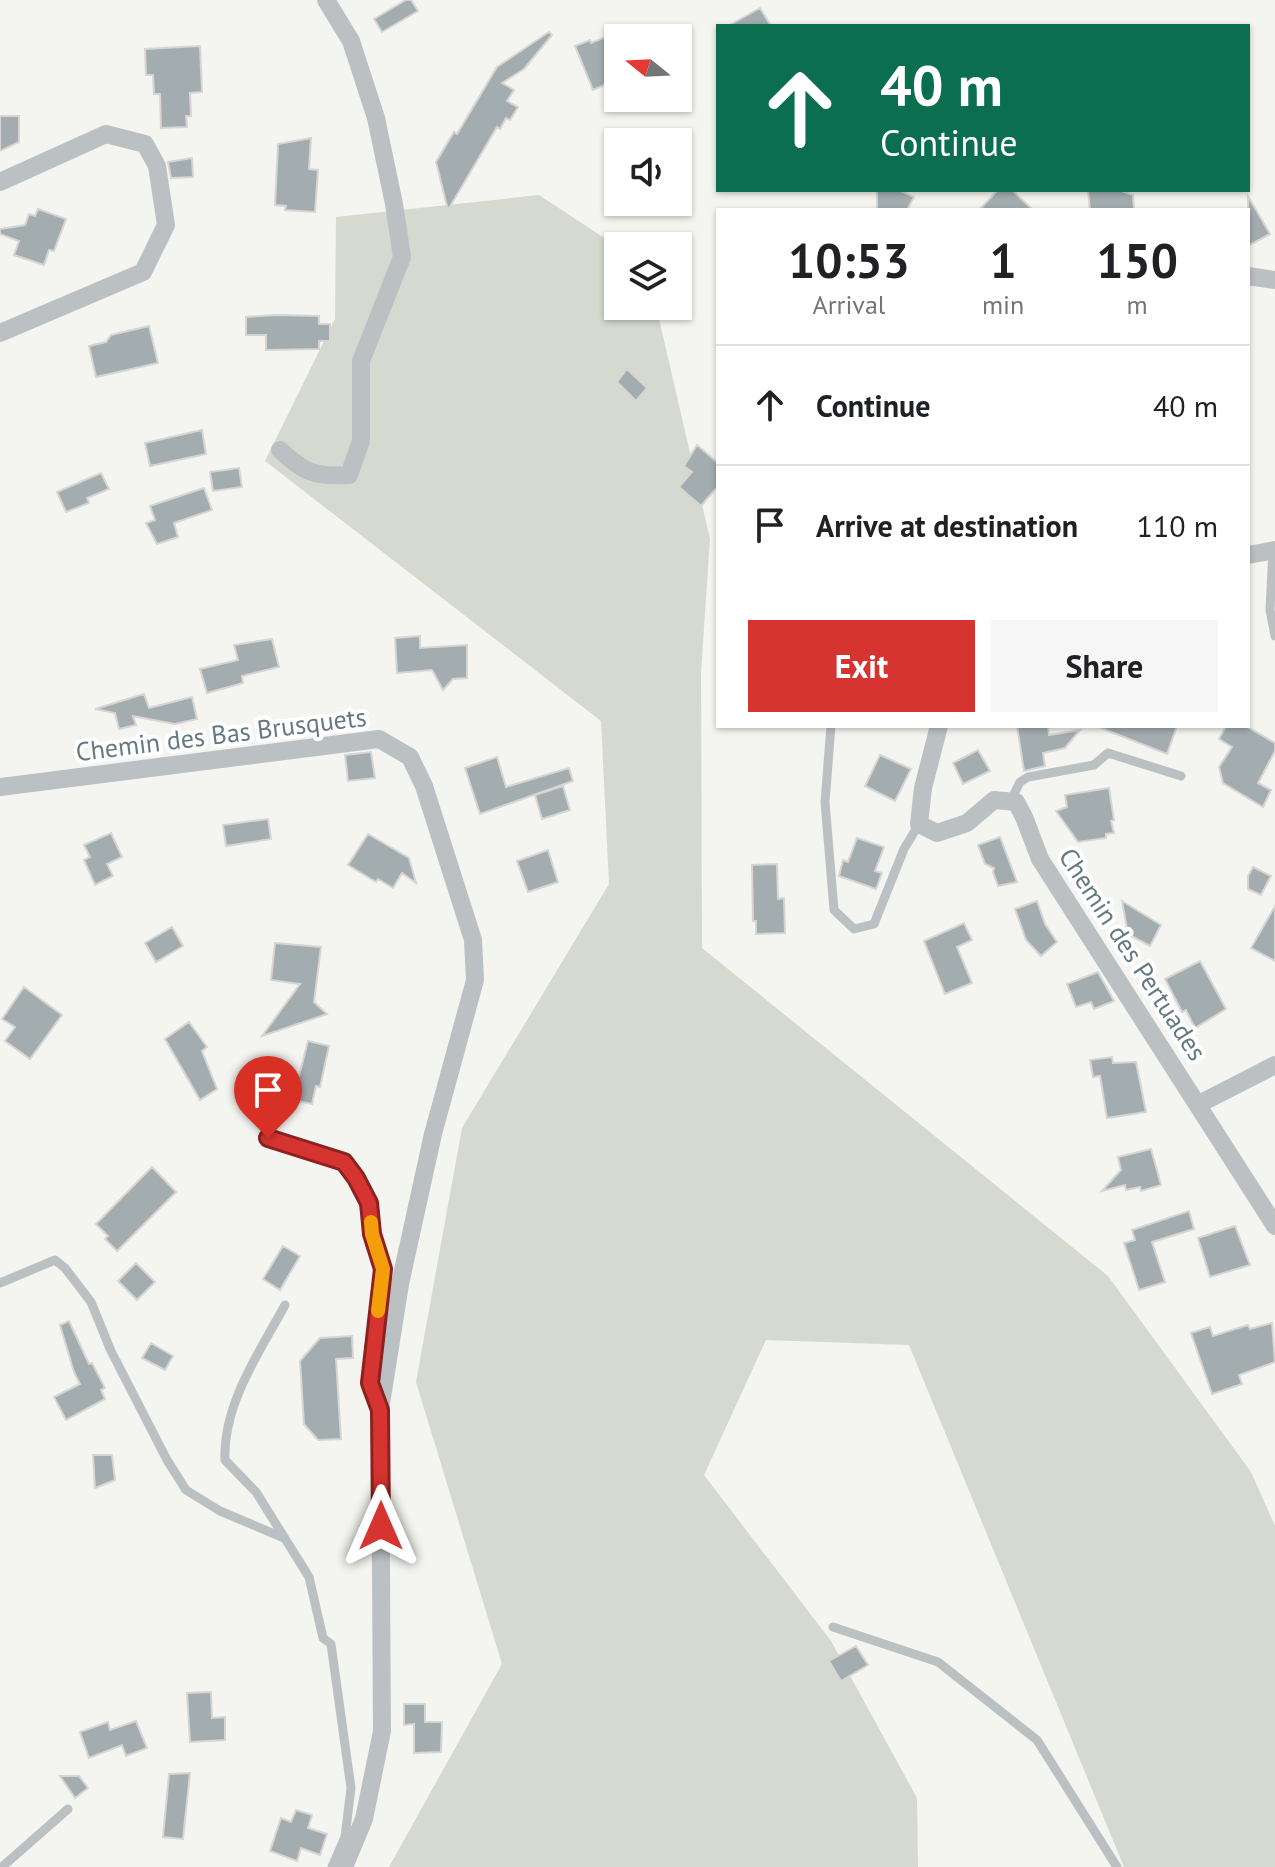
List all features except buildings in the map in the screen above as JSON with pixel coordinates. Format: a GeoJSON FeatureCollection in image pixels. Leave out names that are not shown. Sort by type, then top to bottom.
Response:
{"type":"FeatureCollection","features":[{"type":"Feature","properties":{"kind":"street"},"geometry":{"type":"LineString","coordinates":[[280,450],[298,467],[323,477],[349,475],[361,441],[361,361],[402,257],[376,118],[351,41],[326,0]]}},
{"type":"Feature","properties":{"kind":"street"},"geometry":{"type":"LineString","coordinates":[[0,182],[106,134],[145,144],[157,166],[166,225],[143,272],[0,333]]}},
{"type":"Feature","properties":{"kind":"street"},"geometry":{"type":"LineString","coordinates":[[1250,276],[1275,280]]}},
{"type":"Feature","properties":{"kind":"street"},"geometry":{"type":"LineString","coordinates":[[1250,555],[1274,550]]}},
{"type":"Feature","properties":{"kind":"street"},"geometry":{"type":"LineString","coordinates":[[938,728],[923,788],[919,824],[937,833],[967,823],[994,800],[1010,802]]}},
{"type":"Feature","properties":{"kind":"street","name":"Chemin des Bas Brusquets"},"geometry":{"type":"LineString","coordinates":[[0,787],[379,739],[410,757],[424,786],[473,940],[475,980],[433,1134],[403,1269],[380,1410],[382,1731],[364,1819],[344,1867]]}},
{"type":"Feature","properties":{"kind":"street","name":"Chemin des Pertuades"},"geometry":{"type":"LineString","coordinates":[[1010,802],[1016,802],[1040,859],[1275,1226]]}},
{"type":"Feature","properties":{"kind":"street"},"geometry":{"type":"LineString","coordinates":[[1199,1104],[1275,1065]]}},
{"type":"Feature","properties":{"kind":"lane"},"geometry":{"type":"LineString","coordinates":[[1274,550],[1270,610],[1275,636]]}},
{"type":"Feature","properties":{"kind":"lane"},"geometry":{"type":"LineString","coordinates":[[831,728],[825,802],[834,910],[854,929],[874,924],[904,849],[919,824]]}},
{"type":"Feature","properties":{"kind":"lane"},"geometry":{"type":"LineString","coordinates":[[1010,802],[1020,782],[1028,777],[1094,765],[1108,753],[1181,776]]}},
{"type":"Feature","properties":{"kind":"lane"},"geometry":{"type":"LineString","coordinates":[[268,1138],[344,1162],[369,1203],[372,1234],[383,1269],[370,1383],[380,1410]]}},
{"type":"Feature","properties":{"kind":"lane"},"geometry":{"type":"LineString","coordinates":[[0,1283],[55,1260],[65,1268],[91,1302],[111,1351],[167,1460],[186,1490],[220,1511],[284,1538]]}},
{"type":"Feature","properties":{"kind":"lane"},"geometry":{"type":"LineString","coordinates":[[285,1305],[233,1404],[224,1439],[225,1460],[256,1492],[309,1577],[323,1638],[331,1644],[351,1788],[345,1837],[332,1867]]}},
{"type":"Feature","properties":{"kind":"lane"},"geometry":{"type":"LineString","coordinates":[[833,1627],[938,1662],[1037,1740],[1117,1867]]}},
{"type":"Feature","properties":{"kind":"lane"},"geometry":{"type":"LineString","coordinates":[[2,1867],[68,1809]]}},
{"type":"Feature","properties":{"kind":"shaded area"},"geometry":{"type":"Polygon","coordinates":[[[539,195],[604,238],[604,320],[659,320],[710,539],[701,672],[702,948],[1108,1276],[1251,1472],[1275,1526],[1275,1867],[1124,1867],[909,1345],[766,1340],[704,1475],[831,1641],[917,1798],[918,1867],[389,1867],[502,1664],[416,1382],[462,1128],[609,884],[601,721],[265,461],[335,319],[336,217],[539,195]]]}},
{"type":"Feature","properties":{"kind":"slow traffic"},"geometry":{"type":"LineString","coordinates":[[371,1222],[383,1269],[378,1311]]}},
{"type":"Feature","properties":{"kind":"route"},"geometry":{"type":"LineString","coordinates":[[268,1138],[344,1162],[369,1203],[372,1234],[383,1269],[370,1383],[380,1410],[381,1526]]}}]}
